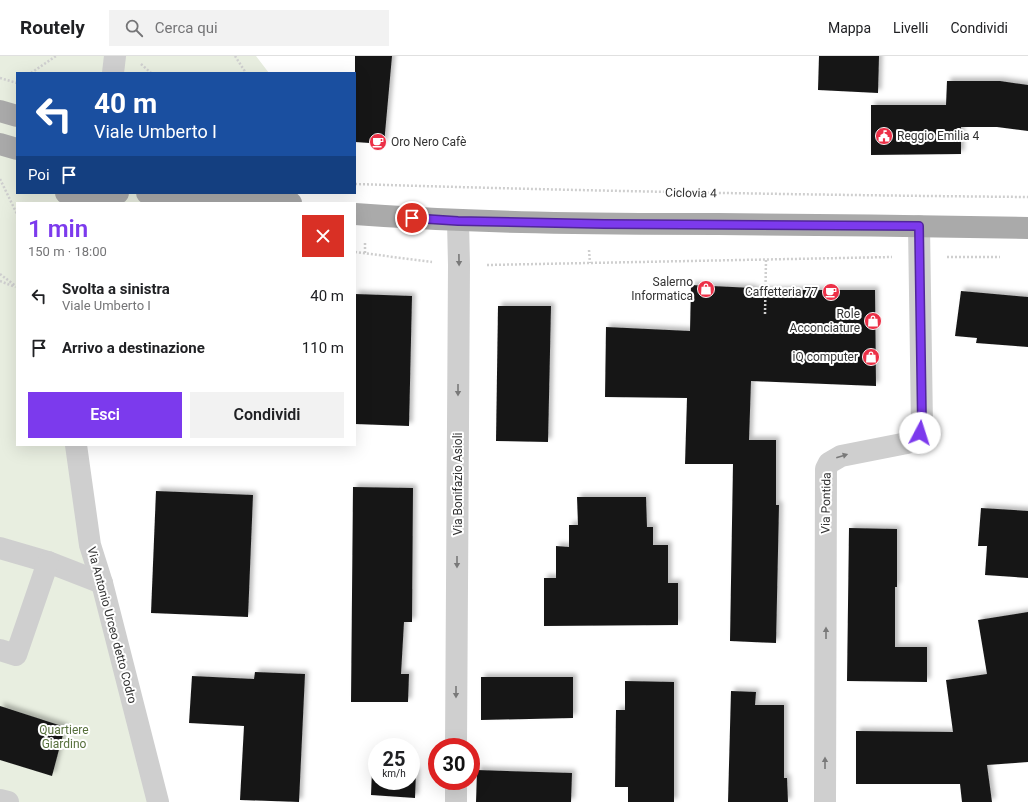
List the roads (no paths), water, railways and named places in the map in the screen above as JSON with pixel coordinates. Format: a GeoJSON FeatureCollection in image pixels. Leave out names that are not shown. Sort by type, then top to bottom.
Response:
{"type":"FeatureCollection","features":[{"type":"Feature","properties":{"kind":"main road"},"geometry":{"type":"LineString","coordinates":[[0,111],[16,116]]}},
{"type":"Feature","properties":{"kind":"main road"},"geometry":{"type":"LineString","coordinates":[[0,144],[16,148]]}},
{"type":"Feature","properties":{"kind":"main road"},"geometry":{"type":"LineString","coordinates":[[72,198],[91,202],[107,199],[116,194]]}},
{"type":"Feature","properties":{"kind":"main road"},"geometry":{"type":"LineString","coordinates":[[166,194],[205,196],[228,194]]}},
{"type":"Feature","properties":{"kind":"main road"},"geometry":{"type":"LineString","coordinates":[[244,194],[286,202]]}},
{"type":"Feature","properties":{"kind":"main road"},"geometry":{"type":"LineString","coordinates":[[356,214],[458,221],[604,224],[1028,228]]}},
{"type":"Feature","properties":{"kind":"street"},"geometry":{"type":"LineString","coordinates":[[113,72],[115,56]]}},
{"type":"Feature","properties":{"kind":"street","name":"Via Bonifazio Asioli"},"geometry":{"type":"LineString","coordinates":[[456,738],[458,221]]}},
{"type":"Feature","properties":{"kind":"street","name":"Via Pontida"},"geometry":{"type":"LineString","coordinates":[[825,802],[826,469],[829,463],[841,456],[907,443],[920,433],[922,426],[919,226]]}},
{"type":"Feature","properties":{"kind":"street","name":"Via Antonio Urceo detto Codro"},"geometry":{"type":"LineString","coordinates":[[76,446],[90,545],[102,583],[158,802]]}},
{"type":"Feature","properties":{"kind":"street"},"geometry":{"type":"LineString","coordinates":[[0,548],[48,562],[102,583]]}},
{"type":"Feature","properties":{"kind":"street"},"geometry":{"type":"LineString","coordinates":[[0,650],[16,655],[48,562]]}},
{"type":"Feature","properties":{"kind":"street"},"geometry":{"type":"LineString","coordinates":[[456,790],[456,802]]}},
{"type":"Feature","properties":{"kind":"street"},"geometry":{"type":"LineString","coordinates":[[0,800],[8,802]]}},
{"type":"Feature","properties":{"kind":"place","name":"Reggio Emilia 4"},"geometry":{"type":"Point","coordinates":[884,136]}},
{"type":"Feature","properties":{"kind":"place","name":"Oro Nero Cafè"},"geometry":{"type":"Point","coordinates":[378,142]}},
{"type":"Feature","properties":{"kind":"place","name":"Salerno Informatica"},"geometry":{"type":"Point","coordinates":[706,289]}},
{"type":"Feature","properties":{"kind":"place","name":"Caffetteria 77"},"geometry":{"type":"Point","coordinates":[831,292]}},
{"type":"Feature","properties":{"kind":"place","name":"Role Acconciature"},"geometry":{"type":"Point","coordinates":[873,321]}},
{"type":"Feature","properties":{"kind":"place","name":"iQ computer"},"geometry":{"type":"Point","coordinates":[871,357]}},
{"type":"Feature","properties":{"kind":"park label","name":"Quartiere Giardino"},"geometry":{"type":"Point","coordinates":[64,737]}}]}
